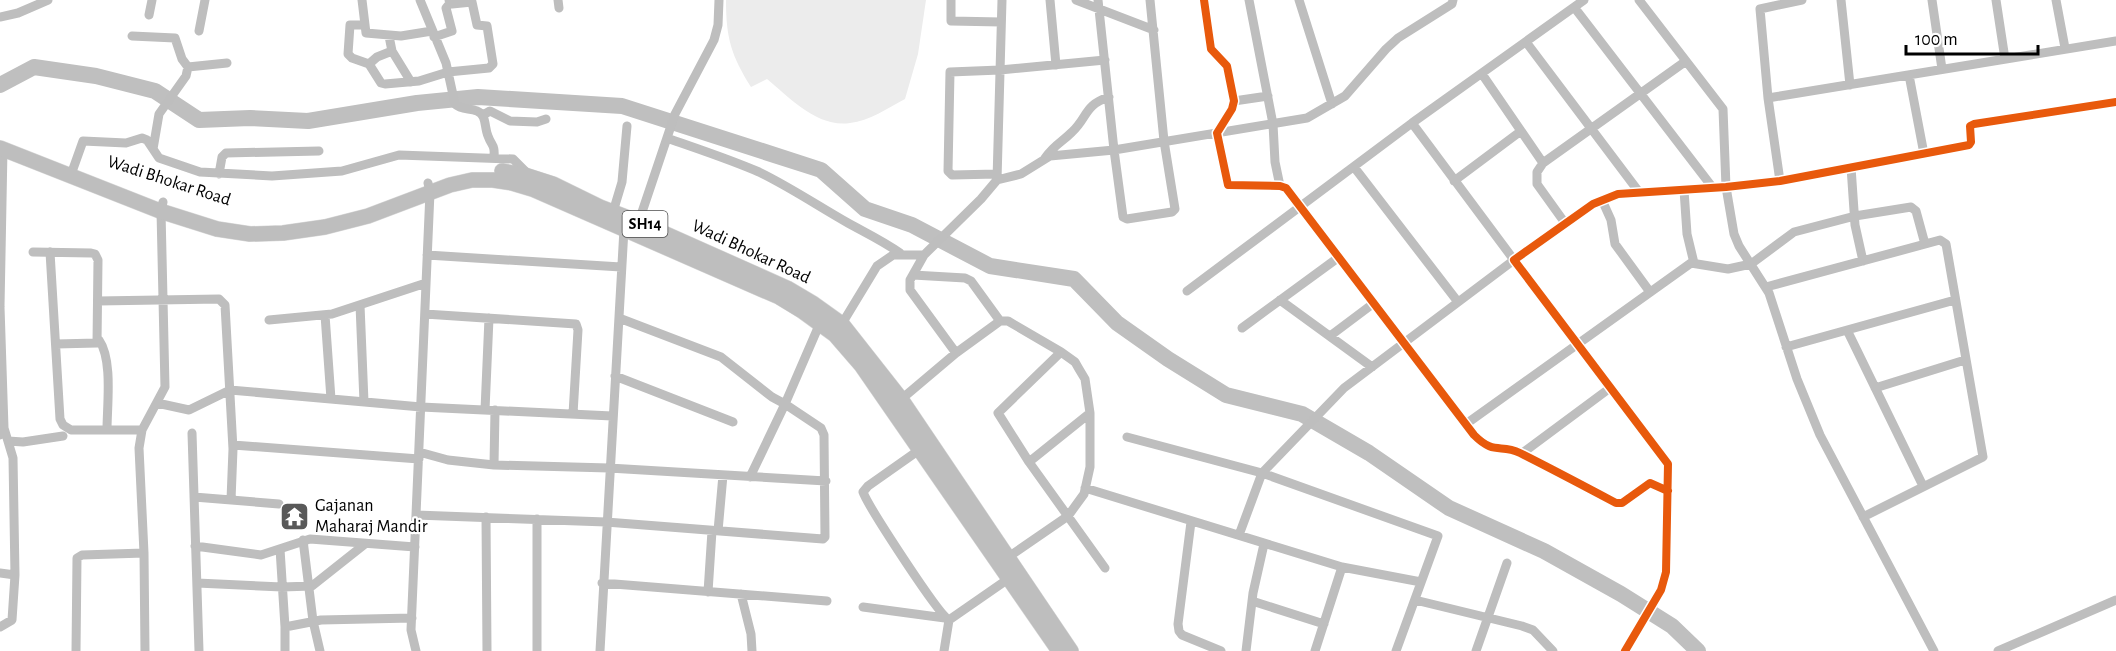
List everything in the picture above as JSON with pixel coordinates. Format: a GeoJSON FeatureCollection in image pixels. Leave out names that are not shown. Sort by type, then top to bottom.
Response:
{"type":"FeatureCollection","features":[{"type":"Feature","properties":{"kind":"main road","name":"Wadi Bhokar Road"},"geometry":{"type":"LineString","coordinates":[[2,149],[66,175],[162,206],[229,222],[260,224],[283,223],[368,206],[429,188],[474,171],[497,171],[530,176],[614,212],[632,229],[779,297],[820,323],[838,329]]}},
{"type":"Feature","properties":{"kind":"main road","name":"Wadi Bhokar Road"},"geometry":{"type":"LineString","coordinates":[[51,167],[63,166],[162,206]]}},
{"type":"Feature","properties":{"kind":"main road","name":"Wadi Bhokar Road"},"geometry":{"type":"LineString","coordinates":[[429,188],[472,180],[493,180],[532,189],[787,288],[814,304],[838,329],[896,403],[1067,651]]}},
{"type":"Feature","properties":{"kind":"street"},"geometry":{"type":"LineString","coordinates":[[0,17],[12,15],[48,0]]}},
{"type":"Feature","properties":{"kind":"street"},"geometry":{"type":"LineString","coordinates":[[149,15],[152,0]]}},
{"type":"Feature","properties":{"kind":"street"},"geometry":{"type":"LineString","coordinates":[[199,31],[204,0]]}},
{"type":"Feature","properties":{"kind":"street"},"geometry":{"type":"LineString","coordinates":[[362,0],[366,33],[389,36],[452,31],[446,8],[450,2],[471,1],[477,24],[488,26],[493,64],[489,68],[448,72],[424,80],[381,83],[369,64],[352,58],[348,54],[350,25],[364,26]]}},
{"type":"Feature","properties":{"kind":"street"},"geometry":{"type":"LineString","coordinates":[[420,0],[444,56],[455,104],[460,108],[479,111],[483,115],[488,138],[494,146],[494,158]]}},
{"type":"Feature","properties":{"kind":"street"},"geometry":{"type":"LineString","coordinates":[[600,651],[621,267],[632,229],[675,114],[714,40],[718,25],[719,0]]}},
{"type":"Feature","properties":{"kind":"street"},"geometry":{"type":"LineString","coordinates":[[951,0],[951,21],[1001,22]]}},
{"type":"Feature","properties":{"kind":"street"},"geometry":{"type":"LineString","coordinates":[[956,353],[910,290],[910,280],[925,253],[981,200],[997,177],[1002,0]]}},
{"type":"Feature","properties":{"kind":"street"},"geometry":{"type":"LineString","coordinates":[[1050,0],[1056,65]]}},
{"type":"Feature","properties":{"kind":"street"},"geometry":{"type":"LineString","coordinates":[[1077,0],[1099,4],[1154,30]]}},
{"type":"Feature","properties":{"kind":"street"},"geometry":{"type":"LineString","coordinates":[[1099,4],[1114,150],[1125,219],[1172,212],[1175,209],[1164,141],[1150,0]]}},
{"type":"Feature","properties":{"kind":"street"},"geometry":{"type":"LineString","coordinates":[[1204,0],[1211,49],[1229,70],[1234,101],[1232,109],[1216,133],[1228,184],[1280,186],[1286,189],[1466,424],[1486,446],[1521,454],[1616,503],[1622,502],[1650,483],[1668,491]]}},
{"type":"Feature","properties":{"kind":"street"},"geometry":{"type":"LineString","coordinates":[[1249,0],[1273,124],[1275,162],[1280,186]]}},
{"type":"Feature","properties":{"kind":"street"},"geometry":{"type":"LineString","coordinates":[[1299,0],[1332,104]]}},
{"type":"Feature","properties":{"kind":"street"},"geometry":{"type":"LineString","coordinates":[[1045,158],[1114,150],[1307,118],[1345,96],[1383,53],[1406,33],[1452,4],[1453,0]]}},
{"type":"Feature","properties":{"kind":"street"},"geometry":{"type":"LineString","coordinates":[[1187,291],[1412,123],[1584,0]]}},
{"type":"Feature","properties":{"kind":"street"},"geometry":{"type":"LineString","coordinates":[[1639,0],[1723,109],[1726,187],[1734,234],[1772,299],[1786,347],[1820,435],[1934,651]]}},
{"type":"Feature","properties":{"kind":"street"},"geometry":{"type":"LineString","coordinates":[[1780,181],[1768,98],[1760,4],[1802,0]]}},
{"type":"Feature","properties":{"kind":"street"},"geometry":{"type":"LineString","coordinates":[[1840,0],[1850,85]]}},
{"type":"Feature","properties":{"kind":"street"},"geometry":{"type":"LineString","coordinates":[[1932,0],[1942,69]]}},
{"type":"Feature","properties":{"kind":"street"},"geometry":{"type":"LineString","coordinates":[[1996,0],[2005,58]]}},
{"type":"Feature","properties":{"kind":"street"},"geometry":{"type":"LineString","coordinates":[[2056,0],[2065,48]]}},
{"type":"Feature","properties":{"kind":"street"},"geometry":{"type":"LineString","coordinates":[[1574,8],[1713,188]]}},
{"type":"Feature","properties":{"kind":"street"},"geometry":{"type":"LineString","coordinates":[[132,36],[175,38],[182,59],[188,67],[186,76],[159,114],[153,148]]}},
{"type":"Feature","properties":{"kind":"street"},"geometry":{"type":"LineString","coordinates":[[389,36],[392,51],[411,82]]}},
{"type":"Feature","properties":{"kind":"street"},"geometry":{"type":"LineString","coordinates":[[1768,98],[2116,41]]}},
{"type":"Feature","properties":{"kind":"street"},"geometry":{"type":"LineString","coordinates":[[1526,42],[1639,192]]}},
{"type":"Feature","properties":{"kind":"street"},"geometry":{"type":"LineString","coordinates":[[369,64],[376,57],[392,51]]}},
{"type":"Feature","properties":{"kind":"street"},"geometry":{"type":"LineString","coordinates":[[1105,60],[1000,70],[953,71],[949,74],[948,171],[952,175],[997,177],[1021,174],[1045,158],[1057,143],[1073,132],[1094,103],[1108,98]]}},
{"type":"Feature","properties":{"kind":"street"},"geometry":{"type":"LineString","coordinates":[[1565,223],[1537,184],[1537,172],[1543,163],[1686,61]]}},
{"type":"Feature","properties":{"kind":"street"},"geometry":{"type":"LineString","coordinates":[[188,67],[227,63]]}},
{"type":"Feature","properties":{"kind":"street"},"geometry":{"type":"LineString","coordinates":[[1482,74],[1543,163]]}},
{"type":"Feature","properties":{"kind":"street"},"geometry":{"type":"LineString","coordinates":[[1909,75],[1924,154]]}},
{"type":"Feature","properties":{"kind":"street"},"geometry":{"type":"LineString","coordinates":[[1234,101],[1268,96]]}},
{"type":"Feature","properties":{"kind":"street"},"geometry":{"type":"LineString","coordinates":[[1239,535],[1262,473],[1327,403],[1404,342],[1593,204],[1618,194],[1780,181],[1924,154],[1969,145],[1971,126],[1974,124],[2116,102]]}},
{"type":"Feature","properties":{"kind":"street"},"geometry":{"type":"LineString","coordinates":[[483,115],[490,111],[510,121],[537,122],[546,119]]}},
{"type":"Feature","properties":{"kind":"street"},"geometry":{"type":"LineString","coordinates":[[1412,123],[1668,464],[1666,572],[1661,590],[1625,651]]}},
{"type":"Feature","properties":{"kind":"street"},"geometry":{"type":"LineString","coordinates":[[614,212],[622,182],[627,126]]}},
{"type":"Feature","properties":{"kind":"street"},"geometry":{"type":"LineString","coordinates":[[1454,181],[1521,131]]}},
{"type":"Feature","properties":{"kind":"street"},"geometry":{"type":"LineString","coordinates":[[669,134],[760,173],[881,240],[900,253]]}},
{"type":"Feature","properties":{"kind":"street"},"geometry":{"type":"LineString","coordinates":[[73,170],[81,143],[86,140],[126,143],[142,138],[147,140],[161,158],[203,173],[272,176],[339,171],[399,155],[515,160],[530,176]]}},
{"type":"Feature","properties":{"kind":"street"},"geometry":{"type":"LineString","coordinates":[[0,627],[12,620],[15,575],[13,458],[4,435],[1,391],[2,149]]}},
{"type":"Feature","properties":{"kind":"street"},"geometry":{"type":"LineString","coordinates":[[219,174],[222,157],[226,153],[319,151]]}},
{"type":"Feature","properties":{"kind":"street"},"geometry":{"type":"LineString","coordinates":[[1354,167],[1458,302]]}},
{"type":"Feature","properties":{"kind":"street"},"geometry":{"type":"LineString","coordinates":[[1851,167],[1856,230],[1863,261]]}},
{"type":"Feature","properties":{"kind":"street"},"geometry":{"type":"LineString","coordinates":[[416,651],[411,630],[429,188]]}},
{"type":"Feature","properties":{"kind":"street"},"geometry":{"type":"LineString","coordinates":[[1684,190],[1687,234],[1694,263]]}},
{"type":"Feature","properties":{"kind":"street"},"geometry":{"type":"LineString","coordinates":[[1602,200],[1611,220],[1615,244],[1650,292]]}},
{"type":"Feature","properties":{"kind":"street"},"geometry":{"type":"LineString","coordinates":[[145,651],[144,553],[139,448],[142,430],[165,387],[162,206]]}},
{"type":"Feature","properties":{"kind":"street"},"geometry":{"type":"LineString","coordinates":[[1466,424],[1688,265],[1694,263],[1728,269],[1751,264],[1789,234],[1855,216],[1914,208],[1925,244]]}},
{"type":"Feature","properties":{"kind":"street"},"geometry":{"type":"LineString","coordinates":[[1766,287],[1940,240],[1945,242],[1983,457],[1863,517]]}},
{"type":"Feature","properties":{"kind":"street"},"geometry":{"type":"LineString","coordinates":[[33,252],[91,253],[95,254],[98,260],[99,340],[107,360],[107,430]]}},
{"type":"Feature","properties":{"kind":"street"},"geometry":{"type":"LineString","coordinates":[[50,252],[60,419],[63,425],[71,430],[142,430]]}},
{"type":"Feature","properties":{"kind":"street"},"geometry":{"type":"LineString","coordinates":[[838,329],[877,266],[900,253],[925,253]]}},
{"type":"Feature","properties":{"kind":"street"},"geometry":{"type":"LineString","coordinates":[[427,255],[621,267]]}},
{"type":"Feature","properties":{"kind":"street"},"geometry":{"type":"LineString","coordinates":[[1242,328],[1339,257]]}},
{"type":"Feature","properties":{"kind":"street"},"geometry":{"type":"LineString","coordinates":[[913,275],[971,280],[1000,321]]}},
{"type":"Feature","properties":{"kind":"street"},"geometry":{"type":"LineString","coordinates":[[269,320],[325,315],[426,283]]}},
{"type":"Feature","properties":{"kind":"street"},"geometry":{"type":"LineString","coordinates":[[1280,300],[1372,367]]}},
{"type":"Feature","properties":{"kind":"street"},"geometry":{"type":"LineString","coordinates":[[1786,347],[1955,300]]}},
{"type":"Feature","properties":{"kind":"street"},"geometry":{"type":"LineString","coordinates":[[98,301],[223,301],[233,445],[231,500]]}},
{"type":"Feature","properties":{"kind":"street"},"geometry":{"type":"LineString","coordinates":[[1330,336],[1374,303]]}},
{"type":"Feature","properties":{"kind":"street"},"geometry":{"type":"LineString","coordinates":[[360,305],[364,402]]}},
{"type":"Feature","properties":{"kind":"street"},"geometry":{"type":"LineString","coordinates":[[425,314],[576,324],[578,330],[573,414]]}},
{"type":"Feature","properties":{"kind":"street"},"geometry":{"type":"LineString","coordinates":[[325,315],[331,399]]}},
{"type":"Feature","properties":{"kind":"street"},"geometry":{"type":"LineString","coordinates":[[489,318],[490,410],[494,465]]}},
{"type":"Feature","properties":{"kind":"street"},"geometry":{"type":"LineString","coordinates":[[416,515],[606,522],[823,539],[825,537],[826,481],[823,431],[767,393],[721,357],[619,318]]}},
{"type":"Feature","properties":{"kind":"street"},"geometry":{"type":"LineString","coordinates":[[896,403],[956,353],[1000,321],[1008,321],[1075,362],[1085,379],[1090,412],[1090,467],[1084,494],[1068,516],[1003,561]]}},
{"type":"Feature","properties":{"kind":"street"},"geometry":{"type":"LineString","coordinates":[[750,477],[820,323]]}},
{"type":"Feature","properties":{"kind":"street"},"geometry":{"type":"LineString","coordinates":[[1847,330],[1923,486]]}},
{"type":"Feature","properties":{"kind":"street"},"geometry":{"type":"LineString","coordinates":[[56,344],[93,345],[99,340]]}},
{"type":"Feature","properties":{"kind":"street"},"geometry":{"type":"LineString","coordinates":[[1061,352],[998,413],[1029,462],[1105,568]]}},
{"type":"Feature","properties":{"kind":"street"},"geometry":{"type":"LineString","coordinates":[[1875,388],[1965,360]]}},
{"type":"Feature","properties":{"kind":"street"},"geometry":{"type":"LineString","coordinates":[[615,376],[733,422]]}},
{"type":"Feature","properties":{"kind":"street"},"geometry":{"type":"LineString","coordinates":[[1521,454],[1610,388]]}},
{"type":"Feature","properties":{"kind":"street"},"geometry":{"type":"LineString","coordinates":[[157,403],[189,410],[230,390],[421,407],[612,416]]}},
{"type":"Feature","properties":{"kind":"street"},"geometry":{"type":"LineString","coordinates":[[1029,462],[1090,412]]}},
{"type":"Feature","properties":{"kind":"street"},"geometry":{"type":"LineString","coordinates":[[192,433],[199,651]]}},
{"type":"Feature","properties":{"kind":"street"},"geometry":{"type":"LineString","coordinates":[[4,435],[23,442],[63,436]]}},
{"type":"Feature","properties":{"kind":"street"},"geometry":{"type":"LineString","coordinates":[[1128,437],[1262,473],[1438,536],[1396,651]]}},
{"type":"Feature","properties":{"kind":"street"},"geometry":{"type":"LineString","coordinates":[[233,445],[419,456],[494,465],[609,468],[826,481]]}},
{"type":"Feature","properties":{"kind":"street"},"geometry":{"type":"LineString","coordinates":[[925,446],[868,486],[863,492],[925,591],[947,619],[944,651]]}},
{"type":"Feature","properties":{"kind":"street"},"geometry":{"type":"LineString","coordinates":[[708,591],[723,475]]}},
{"type":"Feature","properties":{"kind":"street"},"geometry":{"type":"LineString","coordinates":[[1085,488],[1342,567],[1421,582]]}},
{"type":"Feature","properties":{"kind":"street"},"geometry":{"type":"LineString","coordinates":[[194,497],[279,504]]}},
{"type":"Feature","properties":{"kind":"street"},"geometry":{"type":"LineString","coordinates":[[486,517],[487,651]]}},
{"type":"Feature","properties":{"kind":"street"},"geometry":{"type":"LineString","coordinates":[[537,519],[537,651]]}},
{"type":"Feature","properties":{"kind":"street"},"geometry":{"type":"LineString","coordinates":[[1191,522],[1179,631],[1182,635],[1221,651]]}},
{"type":"Feature","properties":{"kind":"street"},"geometry":{"type":"LineString","coordinates":[[195,546],[261,555],[303,540],[415,547]]}},
{"type":"Feature","properties":{"kind":"street"},"geometry":{"type":"LineString","coordinates":[[303,540],[313,621],[320,651]]}},
{"type":"Feature","properties":{"kind":"street"},"geometry":{"type":"LineString","coordinates":[[196,584],[309,586],[315,584],[365,544]]}},
{"type":"Feature","properties":{"kind":"street"},"geometry":{"type":"LineString","coordinates":[[1246,651],[1252,601],[1264,544]]}},
{"type":"Feature","properties":{"kind":"street"},"geometry":{"type":"LineString","coordinates":[[280,549],[285,651]]}},
{"type":"Feature","properties":{"kind":"street"},"geometry":{"type":"LineString","coordinates":[[76,651],[76,558],[82,555],[144,553]]}},
{"type":"Feature","properties":{"kind":"street"},"geometry":{"type":"LineString","coordinates":[[1476,651],[1507,563]]}},
{"type":"Feature","properties":{"kind":"street"},"geometry":{"type":"LineString","coordinates":[[1315,651],[1342,567]]}},
{"type":"Feature","properties":{"kind":"street"},"geometry":{"type":"LineString","coordinates":[[0,573],[15,575]]}},
{"type":"Feature","properties":{"kind":"street"},"geometry":{"type":"LineString","coordinates":[[863,607],[947,619],[1014,576]]}},
{"type":"Feature","properties":{"kind":"street"},"geometry":{"type":"LineString","coordinates":[[602,583],[827,601]]}},
{"type":"Feature","properties":{"kind":"street"},"geometry":{"type":"LineString","coordinates":[[741,594],[751,634],[752,651]]}},
{"type":"Feature","properties":{"kind":"street"},"geometry":{"type":"LineString","coordinates":[[1415,600],[1533,630],[1553,651]]}},
{"type":"Feature","properties":{"kind":"street"},"geometry":{"type":"LineString","coordinates":[[1998,651],[2116,600]]}},
{"type":"Feature","properties":{"kind":"street"},"geometry":{"type":"LineString","coordinates":[[1252,601],[1324,624]]}},
{"type":"Feature","properties":{"kind":"street"},"geometry":{"type":"LineString","coordinates":[[285,627],[313,621],[412,618]]}},
{"type":"Feature","properties":{"kind":"shaded area"},"geometry":{"type":"Polygon","coordinates":[[[726,0],[926,0],[918,54],[905,99],[864,120],[838,123],[826,121],[804,110],[767,79],[751,87],[731,46],[726,0]]]}},
{"type":"Feature","properties":{"kind":"waterway"},"geometry":{"type":"LineString","coordinates":[[0,85],[34,67],[96,76],[155,91],[199,120],[250,118],[308,121],[417,103],[478,97],[622,106],[821,170],[865,209],[912,225],[990,266],[1074,279],[1117,323],[1168,359],[1226,395],[1302,414],[1369,453],[1449,508],[1544,551],[1621,594],[1672,626],[1698,651]]}},
{"type":"Feature","properties":{"kind":"cycle path"},"geometry":{"type":"LineString","coordinates":[[1204,0],[1211,49],[1227,66],[1234,101],[1232,109],[1217,133],[1228,185],[1286,188],[1474,435],[1481,441],[1493,447],[1520,453],[1616,503],[1622,503],[1650,483],[1668,491]]}},
{"type":"Feature","properties":{"kind":"cycle path"},"geometry":{"type":"LineString","coordinates":[[1625,651],[1661,590],[1666,572],[1668,464],[1514,260],[1593,204],[1618,194],[1780,181],[1969,145],[1971,142],[1970,126],[1974,124],[2116,102]]}},
{"type":"Feature","properties":{"kind":"place","name":"Gajanan Maharaj Mandir"},"geometry":{"type":"Point","coordinates":[294,516]}}]}
